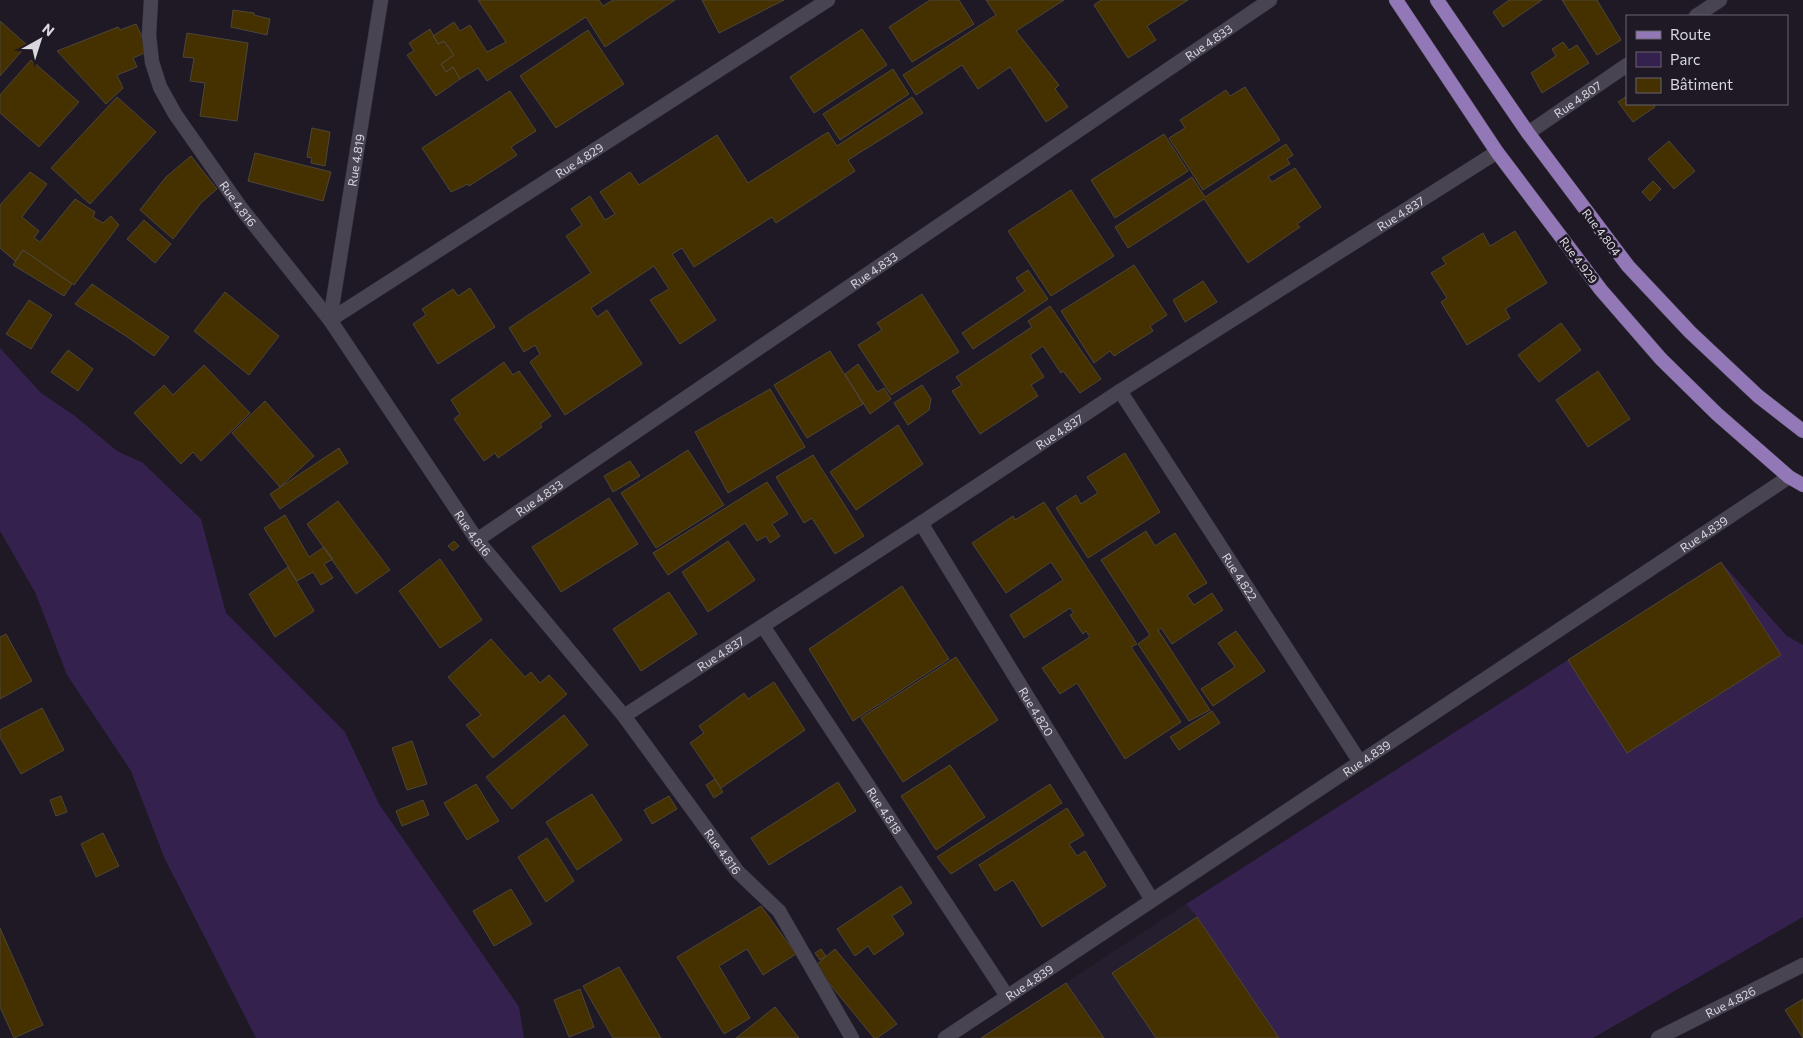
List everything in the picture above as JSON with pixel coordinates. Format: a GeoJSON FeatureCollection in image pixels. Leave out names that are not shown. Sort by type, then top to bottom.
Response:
{"type":"FeatureCollection","features":[{"type":"Feature","properties":{"kind":"main road","name":"Rue 4.929"},"geometry":{"type":"LineString","coordinates":[[1396,0],[1497,152],[1601,290],[1661,359],[1717,414],[1789,476],[1803,485]]}},
{"type":"Feature","properties":{"kind":"main road","name":"Rue 4.804"},"geometry":{"type":"LineString","coordinates":[[1438,0],[1528,133],[1628,266],[1690,332],[1758,396],[1803,431]]}},
{"type":"Feature","properties":{"kind":"street","name":"Rue 4.816"},"geometry":{"type":"LineString","coordinates":[[151,0],[149,35],[152,62],[160,88],[176,114],[242,208],[330,320],[476,540],[624,716],[738,872],[779,912],[852,1038]]}},
{"type":"Feature","properties":{"kind":"street","name":"Rue 4.819"},"geometry":{"type":"LineString","coordinates":[[330,320],[381,0]]}},
{"type":"Feature","properties":{"kind":"street","name":"Rue 4.829"},"geometry":{"type":"LineString","coordinates":[[330,320],[828,0]]}},
{"type":"Feature","properties":{"kind":"street","name":"Rue 4.833"},"geometry":{"type":"LineString","coordinates":[[476,540],[1270,0]]}},
{"type":"Feature","properties":{"kind":"street"},"geometry":{"type":"LineString","coordinates":[[1698,15],[1720,0]]}},
{"type":"Feature","properties":{"kind":"street","name":"Rue 4.807"},"geometry":{"type":"LineString","coordinates":[[1528,133],[1626,65]]}},
{"type":"Feature","properties":{"kind":"street","name":"Rue 4.837"},"geometry":{"type":"LineString","coordinates":[[624,716],[1120,391],[1497,152]]}},
{"type":"Feature","properties":{"kind":"street","name":"Rue 4.822"},"geometry":{"type":"LineString","coordinates":[[1120,391],[1360,762]]}},
{"type":"Feature","properties":{"kind":"street","name":"Rue 4.839"},"geometry":{"type":"LineString","coordinates":[[945,1038],[1789,476]]}},
{"type":"Feature","properties":{"kind":"street","name":"Rue 4.820"},"geometry":{"type":"LineString","coordinates":[[921,523],[1152,900]]}},
{"type":"Feature","properties":{"kind":"street","name":"Rue 4.818"},"geometry":{"type":"LineString","coordinates":[[763,626],[1007,996]]}},
{"type":"Feature","properties":{"kind":"street","name":"Rue 4.826"},"geometry":{"type":"LineString","coordinates":[[1658,1038],[1803,965]]}},
{"type":"Feature","properties":{"kind":"shaded area"},"geometry":{"type":"Polygon","coordinates":[[[1186,904],[1197,917],[1279,1038],[981,1038],[1186,904]]]}},
{"type":"Feature","properties":{"kind":"green space"},"geometry":{"type":"Polygon","coordinates":[[[0,348],[41,393],[75,416],[117,451],[143,463],[201,519],[226,613],[345,732],[379,804],[519,1007],[524,1038],[256,1038],[164,857],[131,771],[67,675],[35,592],[0,531],[0,348]]]}},
{"type":"Feature","properties":{"kind":"green space"},"geometry":{"type":"Polygon","coordinates":[[[1721,562],[1787,636],[1803,645],[1803,917],[1593,1038],[1279,1038],[1197,917],[1186,904],[1721,562]]]}},
{"type":"Feature","properties":{"kind":"building"},"geometry":{"type":"Polygon","coordinates":[[[478,0],[599,0],[603,6],[613,0],[675,0],[605,47],[586,17],[487,81],[478,68],[460,79],[453,67],[446,72],[441,64],[454,55],[444,41],[438,44],[433,36],[454,22],[460,31],[470,25],[487,52],[506,42],[478,0]]]}},
{"type":"Feature","properties":{"kind":"building"},"geometry":{"type":"Polygon","coordinates":[[[702,0],[784,0],[719,33],[702,0]]]}},
{"type":"Feature","properties":{"kind":"building"},"geometry":{"type":"Polygon","coordinates":[[[930,0],[959,0],[974,24],[912,62],[889,27],[930,0]]]}},
{"type":"Feature","properties":{"kind":"building"},"geometry":{"type":"Polygon","coordinates":[[[986,0],[1064,0],[1016,31],[1059,85],[1055,89],[1068,107],[1046,122],[1010,67],[978,89],[962,65],[916,95],[903,75],[996,15],[986,0]]]}},
{"type":"Feature","properties":{"kind":"building"},"geometry":{"type":"Polygon","coordinates":[[[1101,0],[1188,0],[1147,26],[1156,40],[1128,58],[1094,5],[1101,0]]]}},
{"type":"Feature","properties":{"kind":"building"},"geometry":{"type":"Polygon","coordinates":[[[1509,0],[1542,0],[1503,27],[1493,12],[1509,0]]]}},
{"type":"Feature","properties":{"kind":"building"},"geometry":{"type":"Polygon","coordinates":[[[1562,0],[1597,0],[1621,40],[1597,55],[1562,0]]]}},
{"type":"Feature","properties":{"kind":"building"},"geometry":{"type":"Polygon","coordinates":[[[233,10],[254,13],[254,15],[270,19],[267,35],[231,27],[233,10]]]}},
{"type":"Feature","properties":{"kind":"building"},"geometry":{"type":"Polygon","coordinates":[[[0,21],[27,45],[0,76],[0,21]]]}},
{"type":"Feature","properties":{"kind":"building"},"geometry":{"type":"Polygon","coordinates":[[[136,24],[149,51],[133,58],[137,67],[117,75],[123,88],[106,104],[57,51],[118,27],[120,30],[136,24]]]}},
{"type":"Feature","properties":{"kind":"building"},"geometry":{"type":"Polygon","coordinates":[[[430,29],[438,44],[444,41],[454,55],[441,64],[446,72],[453,67],[460,79],[436,96],[407,55],[414,51],[409,43],[430,29]]]}},
{"type":"Feature","properties":{"kind":"building"},"geometry":{"type":"Polygon","coordinates":[[[862,29],[887,65],[814,113],[790,77],[862,29]]]}},
{"type":"Feature","properties":{"kind":"building"},"geometry":{"type":"Polygon","coordinates":[[[588,30],[624,84],[556,128],[520,76],[588,30]]]}},
{"type":"Feature","properties":{"kind":"building"},"geometry":{"type":"Polygon","coordinates":[[[187,33],[248,43],[237,121],[200,116],[205,83],[190,81],[194,58],[183,57],[187,33]]]}},
{"type":"Feature","properties":{"kind":"building"},"geometry":{"type":"Polygon","coordinates":[[[1563,42],[1569,50],[1577,45],[1589,63],[1542,93],[1531,73],[1556,56],[1552,49],[1563,42]]]}},
{"type":"Feature","properties":{"kind":"building"},"geometry":{"type":"Polygon","coordinates":[[[31,60],[79,102],[39,147],[0,113],[0,95],[31,60]]]}},
{"type":"Feature","properties":{"kind":"building"},"geometry":{"type":"Polygon","coordinates":[[[893,69],[909,94],[840,140],[823,114],[893,69]]]}},
{"type":"Feature","properties":{"kind":"building"},"geometry":{"type":"Polygon","coordinates":[[[1245,87],[1280,140],[1203,190],[1169,138],[1185,128],[1180,120],[1226,90],[1230,96],[1245,87]]]}},
{"type":"Feature","properties":{"kind":"building"},"geometry":{"type":"Polygon","coordinates":[[[510,91],[536,131],[511,147],[517,155],[469,186],[468,184],[451,192],[422,148],[510,91]]]}},
{"type":"Feature","properties":{"kind":"building"},"geometry":{"type":"Polygon","coordinates":[[[117,97],[156,132],[90,204],[51,168],[117,97]]]}},
{"type":"Feature","properties":{"kind":"building"},"geometry":{"type":"Polygon","coordinates":[[[912,97],[923,113],[848,160],[855,171],[776,223],[772,217],[694,267],[682,248],[672,254],[716,320],[680,344],[650,300],[669,289],[654,266],[591,308],[597,317],[607,310],[642,364],[565,415],[530,362],[540,354],[535,345],[524,352],[509,328],[591,273],[566,236],[582,225],[571,209],[590,196],[605,220],[615,214],[600,192],[630,172],[639,185],[717,135],[748,183],[828,132],[837,146],[912,97]]]}},
{"type":"Feature","properties":{"kind":"building"},"geometry":{"type":"Polygon","coordinates":[[[1626,97],[1626,105],[1654,105],[1655,107],[1633,122],[1618,102],[1626,97]]]}},
{"type":"Feature","properties":{"kind":"building"},"geometry":{"type":"Polygon","coordinates":[[[312,128],[330,132],[325,166],[311,163],[312,158],[307,157],[312,128]]]}},
{"type":"Feature","properties":{"kind":"building"},"geometry":{"type":"Polygon","coordinates":[[[1164,134],[1188,171],[1115,218],[1091,180],[1164,134]]]}},
{"type":"Feature","properties":{"kind":"building"},"geometry":{"type":"Polygon","coordinates":[[[1669,141],[1695,171],[1674,189],[1648,159],[1669,141]]]}},
{"type":"Feature","properties":{"kind":"building"},"geometry":{"type":"Polygon","coordinates":[[[1286,144],[1293,155],[1287,159],[1290,164],[1268,177],[1272,182],[1295,168],[1321,207],[1297,224],[1300,227],[1248,263],[1204,199],[1128,248],[1115,227],[1192,177],[1205,197],[1286,144]]]}},
{"type":"Feature","properties":{"kind":"building"},"geometry":{"type":"Polygon","coordinates":[[[255,153],[331,172],[323,201],[248,181],[255,153]]]}},
{"type":"Feature","properties":{"kind":"building"},"geometry":{"type":"Polygon","coordinates":[[[191,156],[217,189],[201,203],[173,239],[140,210],[166,177],[191,156]]]}},
{"type":"Feature","properties":{"kind":"building"},"geometry":{"type":"Polygon","coordinates":[[[30,172],[47,184],[22,217],[39,231],[34,238],[40,242],[75,199],[95,212],[93,217],[103,223],[111,216],[119,225],[74,285],[23,250],[15,261],[0,248],[0,205],[30,172]]]}},
{"type":"Feature","properties":{"kind":"building"},"geometry":{"type":"Polygon","coordinates":[[[1653,181],[1661,189],[1650,201],[1642,192],[1653,181]]]}},
{"type":"Feature","properties":{"kind":"building"},"geometry":{"type":"Polygon","coordinates":[[[1071,190],[1114,256],[1051,296],[1008,231],[1071,190]]]}},
{"type":"Feature","properties":{"kind":"building"},"geometry":{"type":"Polygon","coordinates":[[[144,220],[171,244],[155,263],[127,239],[144,220]]]}},
{"type":"Feature","properties":{"kind":"building"},"geometry":{"type":"Polygon","coordinates":[[[1515,231],[1547,283],[1505,309],[1510,318],[1467,345],[1441,302],[1447,298],[1431,273],[1446,264],[1442,258],[1483,233],[1490,246],[1515,231]]]}},
{"type":"Feature","properties":{"kind":"building"},"geometry":{"type":"Polygon","coordinates":[[[23,250],[72,284],[64,296],[13,265],[23,250]]]}},
{"type":"Feature","properties":{"kind":"building"},"geometry":{"type":"Polygon","coordinates":[[[1134,265],[1167,315],[1150,326],[1153,331],[1114,356],[1110,351],[1094,363],[1061,311],[1134,265]]]}},
{"type":"Feature","properties":{"kind":"building"},"geometry":{"type":"Polygon","coordinates":[[[1028,270],[1048,299],[973,349],[962,333],[1025,291],[1016,278],[1028,270]]]}},
{"type":"Feature","properties":{"kind":"building"},"geometry":{"type":"Polygon","coordinates":[[[1203,281],[1217,302],[1185,322],[1173,300],[1203,281]]]}},
{"type":"Feature","properties":{"kind":"building"},"geometry":{"type":"Polygon","coordinates":[[[92,284],[169,337],[154,356],[75,304],[92,284]]]}},
{"type":"Feature","properties":{"kind":"building"},"geometry":{"type":"Polygon","coordinates":[[[470,288],[495,327],[438,364],[413,324],[426,315],[422,309],[453,289],[458,296],[470,288]]]}},
{"type":"Feature","properties":{"kind":"building"},"geometry":{"type":"Polygon","coordinates":[[[225,292],[279,336],[249,375],[194,331],[225,292]]]}},
{"type":"Feature","properties":{"kind":"building"},"geometry":{"type":"Polygon","coordinates":[[[922,294],[959,352],[891,395],[858,345],[882,330],[877,323],[922,294]]]}},
{"type":"Feature","properties":{"kind":"building"},"geometry":{"type":"Polygon","coordinates":[[[29,300],[52,315],[31,349],[6,334],[29,300]]]}},
{"type":"Feature","properties":{"kind":"building"},"geometry":{"type":"Polygon","coordinates":[[[1050,306],[1101,379],[1080,393],[1063,371],[1061,373],[1043,346],[1030,355],[1044,377],[1031,385],[1038,396],[980,434],[952,391],[962,385],[956,377],[1032,327],[1028,321],[1050,306]]]}},
{"type":"Feature","properties":{"kind":"building"},"geometry":{"type":"Polygon","coordinates":[[[1561,323],[1581,350],[1539,382],[1518,355],[1561,323]]]}},
{"type":"Feature","properties":{"kind":"building"},"geometry":{"type":"Polygon","coordinates":[[[68,350],[93,369],[78,391],[51,372],[68,350]]]}},
{"type":"Feature","properties":{"kind":"building"},"geometry":{"type":"Polygon","coordinates":[[[830,351],[863,404],[807,438],[774,385],[830,351]]]}},
{"type":"Feature","properties":{"kind":"building"},"geometry":{"type":"Polygon","coordinates":[[[504,362],[513,375],[519,371],[551,416],[540,424],[542,427],[498,458],[495,453],[484,461],[454,419],[460,414],[451,400],[504,362]]]}},
{"type":"Feature","properties":{"kind":"building"},"geometry":{"type":"Polygon","coordinates":[[[858,364],[877,392],[884,388],[891,399],[870,414],[845,374],[858,364]]]}},
{"type":"Feature","properties":{"kind":"building"},"geometry":{"type":"Polygon","coordinates":[[[204,365],[250,413],[201,461],[193,452],[181,464],[134,413],[164,385],[173,395],[204,365]]]}},
{"type":"Feature","properties":{"kind":"building"},"geometry":{"type":"Polygon","coordinates":[[[1598,371],[1630,419],[1588,447],[1556,400],[1598,371]]]}},
{"type":"Feature","properties":{"kind":"building"},"geometry":{"type":"Polygon","coordinates":[[[922,385],[931,399],[929,410],[908,425],[894,403],[922,385]]]}},
{"type":"Feature","properties":{"kind":"building"},"geometry":{"type":"Polygon","coordinates":[[[770,389],[805,447],[728,493],[695,432],[770,389]]]}},
{"type":"Feature","properties":{"kind":"building"},"geometry":{"type":"Polygon","coordinates":[[[265,401],[314,456],[280,487],[232,433],[265,401]]]}},
{"type":"Feature","properties":{"kind":"building"},"geometry":{"type":"Polygon","coordinates":[[[898,425],[923,464],[856,510],[830,472],[898,425]]]}},
{"type":"Feature","properties":{"kind":"building"},"geometry":{"type":"Polygon","coordinates":[[[339,448],[348,463],[280,509],[270,494],[339,448]]]}},
{"type":"Feature","properties":{"kind":"building"},"geometry":{"type":"Polygon","coordinates":[[[688,450],[724,505],[656,548],[621,493],[688,450]]]}},
{"type":"Feature","properties":{"kind":"building"},"geometry":{"type":"Polygon","coordinates":[[[1125,453],[1160,512],[1088,558],[1056,508],[1076,495],[1081,504],[1098,493],[1087,477],[1125,453]]]}},
{"type":"Feature","properties":{"kind":"building"},"geometry":{"type":"Polygon","coordinates":[[[813,455],[864,536],[835,554],[812,518],[804,523],[776,477],[813,455]]]}},
{"type":"Feature","properties":{"kind":"building"},"geometry":{"type":"Polygon","coordinates":[[[630,461],[640,476],[613,492],[604,476],[630,461]]]}},
{"type":"Feature","properties":{"kind":"building"},"geometry":{"type":"Polygon","coordinates":[[[767,482],[788,514],[772,524],[780,536],[770,543],[766,536],[757,541],[745,523],[668,575],[653,553],[767,482]]]}},
{"type":"Feature","properties":{"kind":"building"},"geometry":{"type":"Polygon","coordinates":[[[609,498],[638,544],[561,592],[532,547],[609,498]]]}},
{"type":"Feature","properties":{"kind":"building"},"geometry":{"type":"Polygon","coordinates":[[[338,501],[390,570],[356,594],[307,524],[338,501]]]}},
{"type":"Feature","properties":{"kind":"building"},"geometry":{"type":"Polygon","coordinates":[[[1044,502],[1137,644],[1131,647],[1181,722],[1125,759],[1077,683],[1060,694],[1042,668],[1090,637],[1086,631],[1083,634],[1070,615],[1074,613],[1070,608],[1024,638],[1010,615],[1063,580],[1051,562],[1006,593],[972,543],[1013,516],[1015,520],[1044,502]]]}},
{"type":"Feature","properties":{"kind":"building"},"geometry":{"type":"Polygon","coordinates":[[[285,515],[309,557],[324,547],[333,559],[324,564],[333,578],[321,585],[313,572],[297,581],[264,528],[285,515]]]}},
{"type":"Feature","properties":{"kind":"building"},"geometry":{"type":"Polygon","coordinates":[[[1146,531],[1155,546],[1175,533],[1207,583],[1187,595],[1194,605],[1212,593],[1223,610],[1172,644],[1161,628],[1158,630],[1210,710],[1189,721],[1138,644],[1150,635],[1101,560],[1146,531]]]}},
{"type":"Feature","properties":{"kind":"building"},"geometry":{"type":"Polygon","coordinates":[[[454,541],[459,546],[453,551],[448,546],[454,541]]]}},
{"type":"Feature","properties":{"kind":"building"},"geometry":{"type":"Polygon","coordinates":[[[728,541],[755,580],[708,612],[682,572],[728,541]]]}},
{"type":"Feature","properties":{"kind":"building"},"geometry":{"type":"Polygon","coordinates":[[[440,559],[482,620],[440,648],[399,591],[440,559]]]}},
{"type":"Feature","properties":{"kind":"building"},"geometry":{"type":"Polygon","coordinates":[[[1721,562],[1781,655],[1627,753],[1568,660],[1721,562]]]}},
{"type":"Feature","properties":{"kind":"building"},"geometry":{"type":"Polygon","coordinates":[[[288,567],[314,611],[275,637],[249,594],[288,567]]]}},
{"type":"Feature","properties":{"kind":"building"},"geometry":{"type":"Polygon","coordinates":[[[902,586],[949,659],[853,721],[809,649],[902,586]]]}},
{"type":"Feature","properties":{"kind":"building"},"geometry":{"type":"Polygon","coordinates":[[[669,592],[697,634],[641,671],[613,629],[669,592]]]}},
{"type":"Feature","properties":{"kind":"building"},"geometry":{"type":"Polygon","coordinates":[[[1236,631],[1265,671],[1213,706],[1201,689],[1235,667],[1218,643],[1236,631]]]}},
{"type":"Feature","properties":{"kind":"building"},"geometry":{"type":"Polygon","coordinates":[[[6,634],[32,681],[0,699],[0,637],[6,634]]]}},
{"type":"Feature","properties":{"kind":"building"},"geometry":{"type":"Polygon","coordinates":[[[491,639],[525,677],[531,672],[540,683],[549,675],[567,694],[493,758],[466,725],[481,715],[448,677],[491,639]]]}},
{"type":"Feature","properties":{"kind":"building"},"geometry":{"type":"Polygon","coordinates":[[[956,657],[998,720],[903,782],[861,718],[956,657]]]}},
{"type":"Feature","properties":{"kind":"building"},"geometry":{"type":"Polygon","coordinates":[[[774,682],[805,730],[721,788],[690,743],[704,733],[699,726],[744,693],[748,699],[774,682]]]}},
{"type":"Feature","properties":{"kind":"building"},"geometry":{"type":"Polygon","coordinates":[[[42,708],[64,750],[21,774],[0,737],[0,730],[42,708]]]}},
{"type":"Feature","properties":{"kind":"building"},"geometry":{"type":"Polygon","coordinates":[[[1212,711],[1220,723],[1179,750],[1170,737],[1212,711]]]}},
{"type":"Feature","properties":{"kind":"building"},"geometry":{"type":"Polygon","coordinates":[[[564,715],[588,745],[512,809],[486,777],[564,715]]]}},
{"type":"Feature","properties":{"kind":"building"},"geometry":{"type":"Polygon","coordinates":[[[412,741],[427,784],[407,790],[392,748],[412,741]]]}},
{"type":"Feature","properties":{"kind":"building"},"geometry":{"type":"Polygon","coordinates":[[[950,765],[985,817],[936,850],[901,796],[950,765]]]}},
{"type":"Feature","properties":{"kind":"building"},"geometry":{"type":"Polygon","coordinates":[[[715,779],[723,792],[714,798],[706,785],[715,779]]]}},
{"type":"Feature","properties":{"kind":"building"},"geometry":{"type":"Polygon","coordinates":[[[838,782],[856,811],[769,865],[751,838],[838,782]]]}},
{"type":"Feature","properties":{"kind":"building"},"geometry":{"type":"Polygon","coordinates":[[[476,784],[499,821],[467,840],[444,803],[476,784]]]}},
{"type":"Feature","properties":{"kind":"building"},"geometry":{"type":"Polygon","coordinates":[[[1050,784],[1062,803],[951,874],[937,857],[1050,784]]]}},
{"type":"Feature","properties":{"kind":"building"},"geometry":{"type":"Polygon","coordinates":[[[592,794],[622,840],[577,870],[546,822],[592,794]]]}},
{"type":"Feature","properties":{"kind":"building"},"geometry":{"type":"Polygon","coordinates":[[[61,796],[67,812],[56,816],[50,800],[61,796]]]}},
{"type":"Feature","properties":{"kind":"building"},"geometry":{"type":"Polygon","coordinates":[[[669,796],[677,809],[652,824],[644,810],[669,796]]]}},
{"type":"Feature","properties":{"kind":"building"},"geometry":{"type":"Polygon","coordinates":[[[423,800],[429,815],[402,826],[396,811],[423,800]]]}},
{"type":"Feature","properties":{"kind":"building"},"geometry":{"type":"Polygon","coordinates":[[[1067,808],[1084,835],[1069,844],[1077,856],[1085,851],[1106,886],[1042,927],[1013,880],[995,891],[979,865],[1067,808]]]}},
{"type":"Feature","properties":{"kind":"building"},"geometry":{"type":"Polygon","coordinates":[[[103,833],[119,866],[96,877],[81,844],[103,833]]]}},
{"type":"Feature","properties":{"kind":"building"},"geometry":{"type":"Polygon","coordinates":[[[547,838],[574,881],[546,902],[518,857],[547,838]]]}},
{"type":"Feature","properties":{"kind":"building"},"geometry":{"type":"Polygon","coordinates":[[[901,886],[912,903],[892,916],[904,934],[874,955],[868,946],[855,956],[837,929],[901,886]]]}},
{"type":"Feature","properties":{"kind":"building"},"geometry":{"type":"Polygon","coordinates":[[[511,889],[532,924],[494,946],[473,911],[511,889]]]}},
{"type":"Feature","properties":{"kind":"building"},"geometry":{"type":"Polygon","coordinates":[[[761,906],[796,954],[763,975],[747,949],[719,966],[750,1018],[724,1034],[677,957],[761,906]]]}},
{"type":"Feature","properties":{"kind":"building"},"geometry":{"type":"Polygon","coordinates":[[[1197,917],[1279,1038],[1156,1038],[1112,973],[1197,917]]]}},
{"type":"Feature","properties":{"kind":"building"},"geometry":{"type":"Polygon","coordinates":[[[0,928],[43,1025],[14,1038],[0,1007],[0,928]]]}},
{"type":"Feature","properties":{"kind":"building"},"geometry":{"type":"Polygon","coordinates":[[[821,949],[826,956],[820,960],[815,953],[821,949]]]}},
{"type":"Feature","properties":{"kind":"building"},"geometry":{"type":"Polygon","coordinates":[[[835,949],[897,1024],[877,1038],[874,1038],[815,966],[835,949]]]}},
{"type":"Feature","properties":{"kind":"building"},"geometry":{"type":"Polygon","coordinates":[[[619,967],[661,1038],[613,1038],[583,986],[619,967]]]}},
{"type":"Feature","properties":{"kind":"building"},"geometry":{"type":"Polygon","coordinates":[[[1066,983],[1104,1038],[981,1038],[1066,983]]]}},
{"type":"Feature","properties":{"kind":"building"},"geometry":{"type":"Polygon","coordinates":[[[580,989],[594,1027],[569,1037],[554,1000],[580,989]]]}},
{"type":"Feature","properties":{"kind":"building"},"geometry":{"type":"Polygon","coordinates":[[[1803,999],[1803,1038],[1785,1010],[1803,999]]]}},
{"type":"Feature","properties":{"kind":"building"},"geometry":{"type":"Polygon","coordinates":[[[775,1007],[799,1038],[736,1038],[775,1007]]]}}]}
